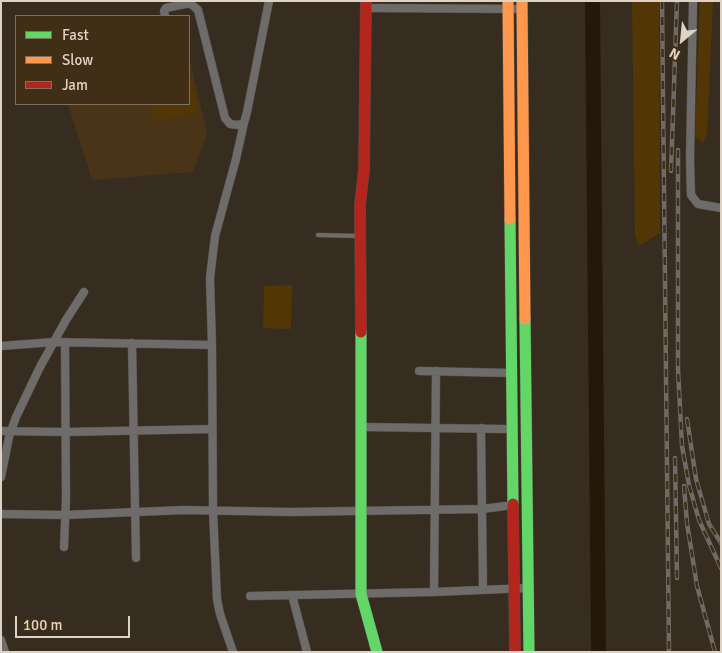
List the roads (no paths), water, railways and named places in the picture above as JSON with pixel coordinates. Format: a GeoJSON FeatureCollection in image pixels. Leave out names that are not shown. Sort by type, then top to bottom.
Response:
{"type":"FeatureCollection","features":[{"type":"Feature","properties":{"kind":"street"},"geometry":{"type":"LineString","coordinates":[[233,652],[217,599],[212,429],[211,258],[215,236],[236,159],[269,1]]}},
{"type":"Feature","properties":{"kind":"street"},"geometry":{"type":"LineString","coordinates":[[693,1],[690,195],[698,204],[721,208]]}},
{"type":"Feature","properties":{"kind":"street"},"geometry":{"type":"LineString","coordinates":[[165,15],[166,8],[185,4],[191,4],[198,10],[226,122],[238,125],[244,122]]}},
{"type":"Feature","properties":{"kind":"street"},"geometry":{"type":"LineString","coordinates":[[378,652],[361,594],[360,205],[364,170],[366,5],[522,5],[529,652]]}},
{"type":"Feature","properties":{"kind":"street"},"geometry":{"type":"LineString","coordinates":[[508,5],[515,652]]}},
{"type":"Feature","properties":{"kind":"street"},"geometry":{"type":"LineString","coordinates":[[1,477],[11,431],[36,375],[84,292]]}},
{"type":"Feature","properties":{"kind":"street"},"geometry":{"type":"LineString","coordinates":[[1,346],[54,342],[212,345]]}},
{"type":"Feature","properties":{"kind":"street"},"geometry":{"type":"LineString","coordinates":[[64,547],[65,342]]}},
{"type":"Feature","properties":{"kind":"street"},"geometry":{"type":"LineString","coordinates":[[132,343],[136,558]]}},
{"type":"Feature","properties":{"kind":"street"},"geometry":{"type":"LineString","coordinates":[[420,371],[512,373]]}},
{"type":"Feature","properties":{"kind":"street"},"geometry":{"type":"LineString","coordinates":[[434,592],[436,371]]}},
{"type":"Feature","properties":{"kind":"street"},"geometry":{"type":"LineString","coordinates":[[362,427],[504,429]]}},
{"type":"Feature","properties":{"kind":"street"},"geometry":{"type":"LineString","coordinates":[[481,428],[483,590]]}},
{"type":"Feature","properties":{"kind":"street"},"geometry":{"type":"LineString","coordinates":[[1,431],[66,432],[212,429]]}},
{"type":"Feature","properties":{"kind":"street"},"geometry":{"type":"LineString","coordinates":[[1,514],[65,515],[184,510],[251,512],[482,509],[505,506]]}},
{"type":"Feature","properties":{"kind":"street"},"geometry":{"type":"LineString","coordinates":[[250,596],[528,588]]}},
{"type":"Feature","properties":{"kind":"street"},"geometry":{"type":"LineString","coordinates":[[292,595],[307,652]]}},
{"type":"Feature","properties":{"kind":"street"},"geometry":{"type":"LineString","coordinates":[[1,640],[5,652]]}},
{"type":"Feature","properties":{"kind":"lane"},"geometry":{"type":"LineString","coordinates":[[318,235],[360,236]]}},
{"type":"Feature","properties":{"kind":"railway"},"geometry":{"type":"LineString","coordinates":[[662,1],[669,652]]}},
{"type":"Feature","properties":{"kind":"railway"},"geometry":{"type":"LineString","coordinates":[[671,171],[677,1]]}},
{"type":"Feature","properties":{"kind":"railway"},"geometry":{"type":"LineString","coordinates":[[678,150],[678,370],[682,446],[689,485],[699,520],[721,568]]}},
{"type":"Feature","properties":{"kind":"railway"},"geometry":{"type":"LineString","coordinates":[[687,419],[696,479],[709,524],[721,543]]}},
{"type":"Feature","properties":{"kind":"railway"},"geometry":{"type":"LineString","coordinates":[[675,458],[677,578]]}},
{"type":"Feature","properties":{"kind":"railway"},"geometry":{"type":"LineString","coordinates":[[684,486],[687,523],[697,586],[715,652]]}}]}
